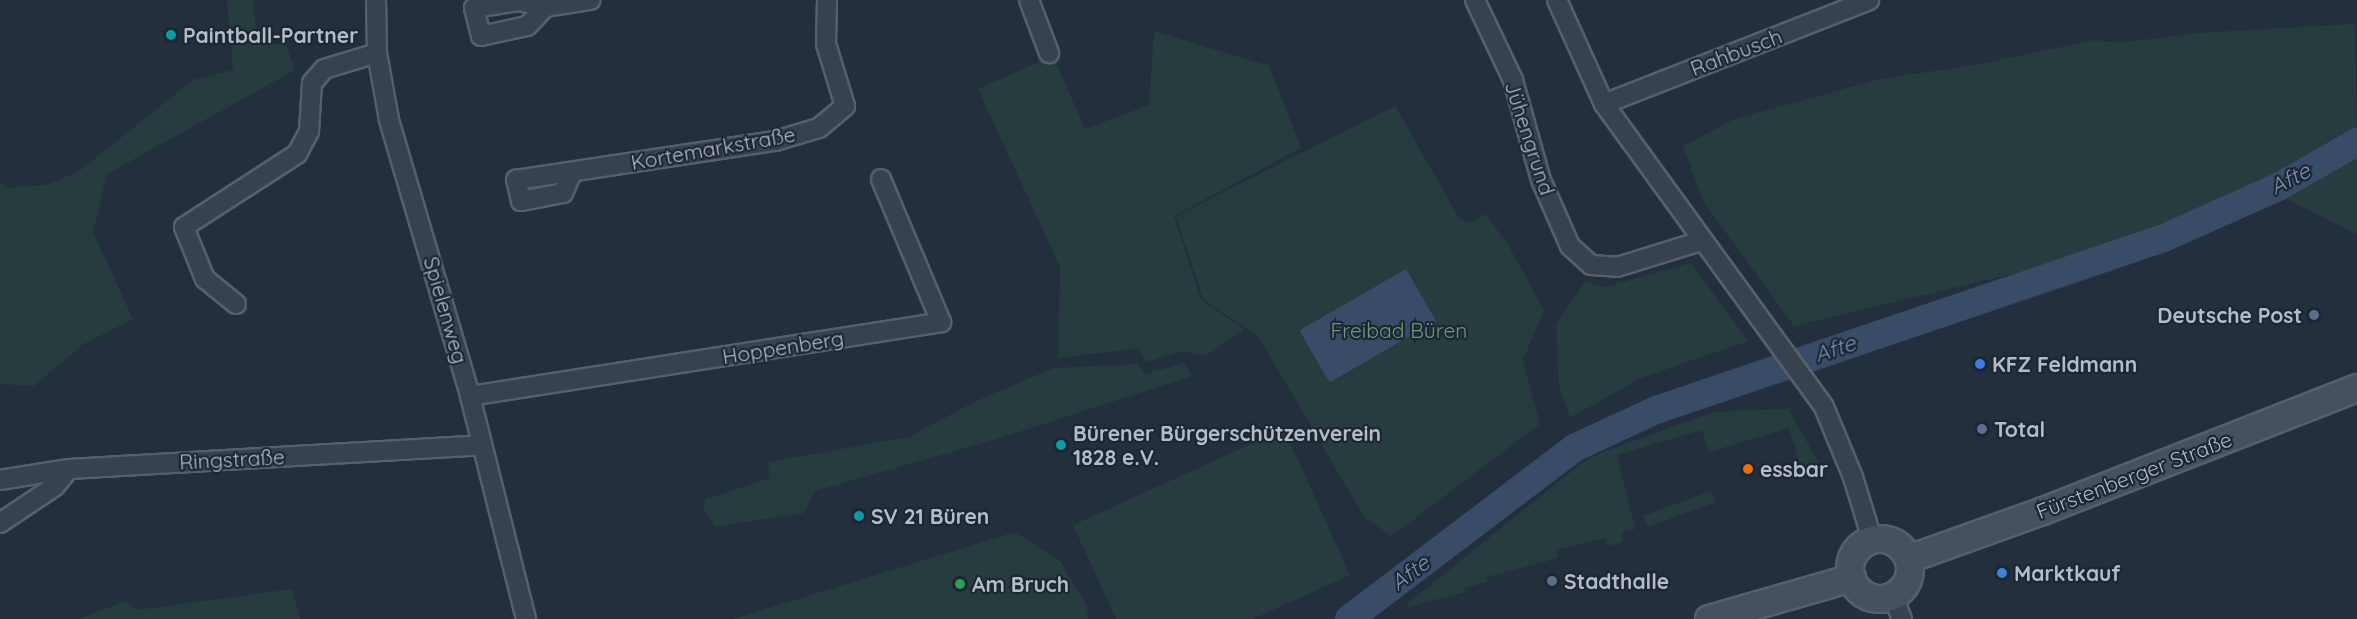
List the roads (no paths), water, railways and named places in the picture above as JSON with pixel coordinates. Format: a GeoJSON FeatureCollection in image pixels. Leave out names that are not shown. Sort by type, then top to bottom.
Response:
{"type":"FeatureCollection","features":[{"type":"Feature","properties":{"kind":"main road","name":"Fürstenberger Straße"},"geometry":{"type":"LineString","coordinates":[[1909,559],[2043,511],[2357,388]]}},
{"type":"Feature","properties":{"kind":"main road"},"geometry":{"type":"LineString","coordinates":[[1872,540],[1890,540],[1909,559],[1906,585],[1897,608],[1868,596],[1852,578],[1850,568],[1857,550],[1872,540]]}},
{"type":"Feature","properties":{"kind":"main road"},"geometry":{"type":"LineString","coordinates":[[1709,619],[1852,578]]}},
{"type":"Feature","properties":{"kind":"street","name":"Spielenweg"},"geometry":{"type":"LineString","coordinates":[[376,0],[377,53],[389,120],[470,396],[526,619]]}},
{"type":"Feature","properties":{"kind":"street"},"geometry":{"type":"LineString","coordinates":[[544,7],[590,0]]}},
{"type":"Feature","properties":{"kind":"street","name":"Kortemarkstraße"},"geometry":{"type":"LineString","coordinates":[[572,172],[775,141],[819,128],[845,106],[826,45],[827,0]]}},
{"type":"Feature","properties":{"kind":"street"},"geometry":{"type":"LineString","coordinates":[[1029,0],[1049,53]]}},
{"type":"Feature","properties":{"kind":"street","name":"Jühengrund"},"geometry":{"type":"LineString","coordinates":[[1475,0],[1513,80],[1541,180],[1570,246],[1591,265],[1617,267],[1701,241]]}},
{"type":"Feature","properties":{"kind":"street"},"geometry":{"type":"LineString","coordinates":[[1558,0],[1604,104],[1701,241],[1824,407],[1853,477],[1872,540]]}},
{"type":"Feature","properties":{"kind":"street","name":"Rahbusch"},"geometry":{"type":"LineString","coordinates":[[1604,104],[1869,0]]}},
{"type":"Feature","properties":{"kind":"street"},"geometry":{"type":"LineString","coordinates":[[236,304],[205,279],[184,227],[297,154],[309,131],[312,83],[324,69],[377,53]]}},
{"type":"Feature","properties":{"kind":"street","name":"Hoppenberg"},"geometry":{"type":"LineString","coordinates":[[470,396],[941,322],[881,179]]}},
{"type":"Feature","properties":{"kind":"street","name":"Ringstraße"},"geometry":{"type":"LineString","coordinates":[[0,480],[69,469],[482,445]]}},
{"type":"Feature","properties":{"kind":"street"},"geometry":{"type":"LineString","coordinates":[[0,523],[55,486],[69,469]]}},
{"type":"Feature","properties":{"kind":"water"},"geometry":{"type":"Polygon","coordinates":[[[1406,269],[1436,321],[1329,382],[1299,330],[1406,269]]]}},
{"type":"Feature","properties":{"kind":"waterway","name":"Afte"},"geometry":{"type":"LineString","coordinates":[[1349,619],[1574,448],[1656,410],[2164,238],[2280,186],[2357,142]]}},
{"type":"Feature","properties":{"kind":"place","name":"Paintball-Partner"},"geometry":{"type":"Point","coordinates":[171,35]}},
{"type":"Feature","properties":{"kind":"place","name":"Deutsche Post"},"geometry":{"type":"Point","coordinates":[2314,315]}},
{"type":"Feature","properties":{"kind":"place","name":"KFZ Feldmann"},"geometry":{"type":"Point","coordinates":[1980,364]}},
{"type":"Feature","properties":{"kind":"place","name":"Total"},"geometry":{"type":"Point","coordinates":[1982,429]}},
{"type":"Feature","properties":{"kind":"place","name":"Bürener Bürgerschützenverein 1828 e.V."},"geometry":{"type":"Point","coordinates":[1061,445]}},
{"type":"Feature","properties":{"kind":"place","name":"essbar"},"geometry":{"type":"Point","coordinates":[1748,469]}},
{"type":"Feature","properties":{"kind":"place","name":"SV 21 Büren"},"geometry":{"type":"Point","coordinates":[859,516]}},
{"type":"Feature","properties":{"kind":"place","name":"Marktkauf"},"geometry":{"type":"Point","coordinates":[2002,573]}},
{"type":"Feature","properties":{"kind":"place","name":"Stadthalle"},"geometry":{"type":"Point","coordinates":[1552,581]}},
{"type":"Feature","properties":{"kind":"place","name":"Am Bruch"},"geometry":{"type":"Point","coordinates":[960,584]}},
{"type":"Feature","properties":{"kind":"park label","name":"Freibad Büren"},"geometry":{"type":"Point","coordinates":[1399,330]}}]}
